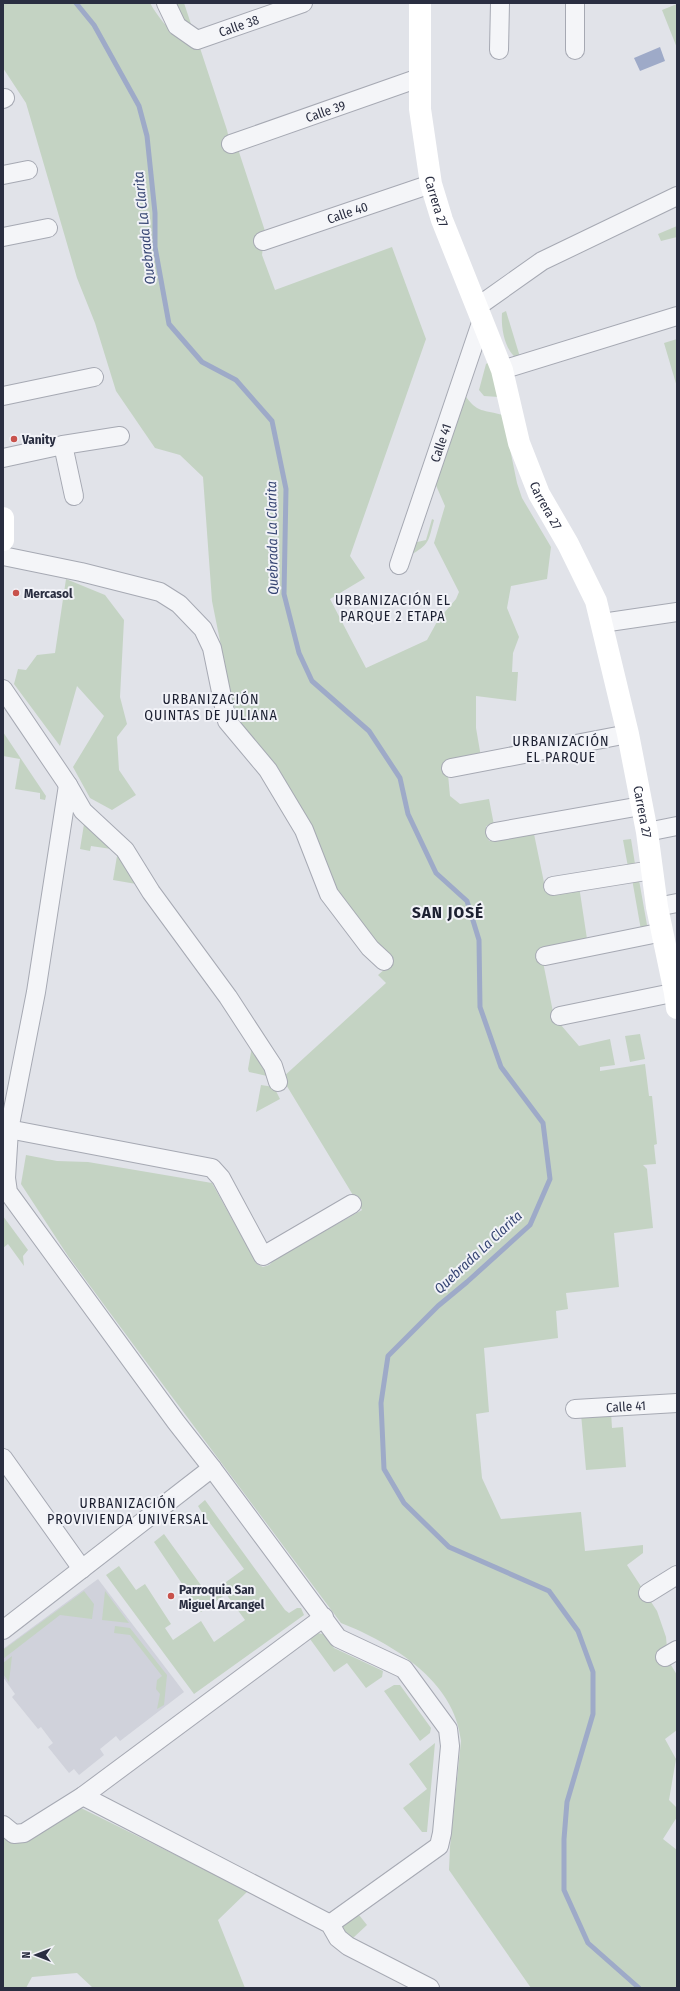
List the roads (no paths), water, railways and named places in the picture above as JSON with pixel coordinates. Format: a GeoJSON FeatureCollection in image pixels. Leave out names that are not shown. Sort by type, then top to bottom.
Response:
{"type":"FeatureCollection","features":[{"type":"Feature","properties":{"kind":"street","name":"Calle 38"},"geometry":{"type":"LineString","coordinates":[[166,3],[177,26],[197,40],[303,3]]}},
{"type":"Feature","properties":{"kind":"street","name":"Carrera 27"},"geometry":{"type":"LineString","coordinates":[[420,3],[420,109],[431,184],[442,220],[502,370],[522,450],[539,494],[568,544],[596,601],[628,734],[647,832],[652,870],[667,905],[662,932],[676,998]]}},
{"type":"Feature","properties":{"kind":"street"},"geometry":{"type":"LineString","coordinates":[[499,50],[500,3]]}},
{"type":"Feature","properties":{"kind":"street"},"geometry":{"type":"LineString","coordinates":[[575,3],[575,50]]}},
{"type":"Feature","properties":{"kind":"street","name":"Calle 39"},"geometry":{"type":"LineString","coordinates":[[231,144],[419,78]]}},
{"type":"Feature","properties":{"kind":"street"},"geometry":{"type":"LineString","coordinates":[[3,175],[28,170]]}},
{"type":"Feature","properties":{"kind":"street","name":"Calle 40"},"geometry":{"type":"LineString","coordinates":[[263,242],[431,184]]}},
{"type":"Feature","properties":{"kind":"street"},"geometry":{"type":"LineString","coordinates":[[480,313],[542,261],[677,196]]}},
{"type":"Feature","properties":{"kind":"street"},"geometry":{"type":"LineString","coordinates":[[3,237],[48,228]]}},
{"type":"Feature","properties":{"kind":"street","name":"Calle 41"},"geometry":{"type":"LineString","coordinates":[[399,565],[480,313]]}},
{"type":"Feature","properties":{"kind":"street"},"geometry":{"type":"LineString","coordinates":[[502,370],[677,316]]}},
{"type":"Feature","properties":{"kind":"street"},"geometry":{"type":"LineString","coordinates":[[3,396],[94,377]]}},
{"type":"Feature","properties":{"kind":"street"},"geometry":{"type":"LineString","coordinates":[[3,458],[63,445],[120,436]]}},
{"type":"Feature","properties":{"kind":"street"},"geometry":{"type":"LineString","coordinates":[[63,445],[74,496]]}},
{"type":"Feature","properties":{"kind":"street"},"geometry":{"type":"LineString","coordinates":[[3,518],[3,540]]}},
{"type":"Feature","properties":{"kind":"street"},"geometry":{"type":"LineString","coordinates":[[3,556],[160,592],[180,604],[203,628],[212,648],[227,721],[268,770],[304,830],[329,894],[370,948],[384,961]]}},
{"type":"Feature","properties":{"kind":"street"},"geometry":{"type":"LineString","coordinates":[[602,623],[677,612]]}},
{"type":"Feature","properties":{"kind":"street"},"geometry":{"type":"LineString","coordinates":[[3,689],[68,785],[83,810],[125,850],[151,892],[228,997],[273,1066],[278,1082]]}},
{"type":"Feature","properties":{"kind":"street"},"geometry":{"type":"LineString","coordinates":[[451,768],[628,734]]}},
{"type":"Feature","properties":{"kind":"street"},"geometry":{"type":"LineString","coordinates":[[68,785],[36,992],[6,1129],[6,1178],[8,1192],[176,1422],[324,1617],[338,1638],[404,1669],[448,1729],[450,1746],[442,1833],[438,1846],[330,1924]]}},
{"type":"Feature","properties":{"kind":"street"},"geometry":{"type":"LineString","coordinates":[[495,832],[641,806]]}},
{"type":"Feature","properties":{"kind":"street"},"geometry":{"type":"LineString","coordinates":[[647,832],[677,826]]}},
{"type":"Feature","properties":{"kind":"street"},"geometry":{"type":"LineString","coordinates":[[553,886],[652,870]]}},
{"type":"Feature","properties":{"kind":"street"},"geometry":{"type":"LineString","coordinates":[[545,956],[662,932]]}},
{"type":"Feature","properties":{"kind":"street"},"geometry":{"type":"LineString","coordinates":[[560,1016],[676,998]]}},
{"type":"Feature","properties":{"kind":"street"},"geometry":{"type":"LineString","coordinates":[[6,1129],[212,1168],[221,1178],[263,1256],[352,1204]]}},
{"type":"Feature","properties":{"kind":"street","name":"Calle 41"},"geometry":{"type":"LineString","coordinates":[[575,1410],[677,1403]]}},
{"type":"Feature","properties":{"kind":"street"},"geometry":{"type":"LineString","coordinates":[[3,1458],[82,1569]]}},
{"type":"Feature","properties":{"kind":"street"},"geometry":{"type":"LineString","coordinates":[[3,1630],[212,1468]]}},
{"type":"Feature","properties":{"kind":"street"},"geometry":{"type":"LineString","coordinates":[[648,1593],[677,1575]]}},
{"type":"Feature","properties":{"kind":"street"},"geometry":{"type":"LineString","coordinates":[[3,1825],[14,1834],[24,1833],[83,1796],[324,1617]]}},
{"type":"Feature","properties":{"kind":"street"},"geometry":{"type":"LineString","coordinates":[[83,1796],[330,1924],[338,1938],[348,1946],[430,1988]]}},
{"type":"Feature","properties":{"kind":"water"},"geometry":{"type":"Polygon","coordinates":[[[660,47],[665,61],[640,71],[634,58],[660,47]]]}},
{"type":"Feature","properties":{"kind":"waterway","name":"Quebrada La Clarita"},"geometry":{"type":"LineString","coordinates":[[76,3],[94,25],[139,106],[147,136],[155,213],[155,247],[169,324],[202,362],[236,380],[272,421],[286,489],[284,594],[299,653],[312,681],[369,731],[400,778],[408,814],[436,873],[467,901],[479,940],[480,1007],[501,1067],[543,1123],[550,1179],[530,1225],[438,1306],[388,1356],[381,1403],[384,1469],[404,1503],[449,1547],[549,1591],[578,1631],[593,1672],[593,1714],[567,1802],[564,1839],[564,1890],[588,1943],[639,1988]]}},
{"type":"Feature","properties":{"kind":"place","name":"Vanity"},"geometry":{"type":"Point","coordinates":[14,439]}},
{"type":"Feature","properties":{"kind":"place","name":"Mercasol"},"geometry":{"type":"Point","coordinates":[16,593]}},
{"type":"Feature","properties":{"kind":"place","name":"Parroquia San Miguel Arcangel"},"geometry":{"type":"Point","coordinates":[171,1596]}},
{"type":"Feature","properties":{"kind":"district","name":"URBANIZACIÓN EL PARQUE 2 ETAPA"},"geometry":{"type":"Point","coordinates":[393,608]}},
{"type":"Feature","properties":{"kind":"district","name":"URBANIZACIÓN QUINTAS DE JULIANA"},"geometry":{"type":"Point","coordinates":[211,708]}},
{"type":"Feature","properties":{"kind":"district","name":"URBANIZACIÓN EL PARQUE"},"geometry":{"type":"Point","coordinates":[561,750]}},
{"type":"Feature","properties":{"kind":"district","name":"SAN JOSÉ"},"geometry":{"type":"Point","coordinates":[448,912]}},
{"type":"Feature","properties":{"kind":"district","name":"URBANIZACIÓN PROVIVIENDA UNIVERSAL"},"geometry":{"type":"Point","coordinates":[128,1512]}}]}
